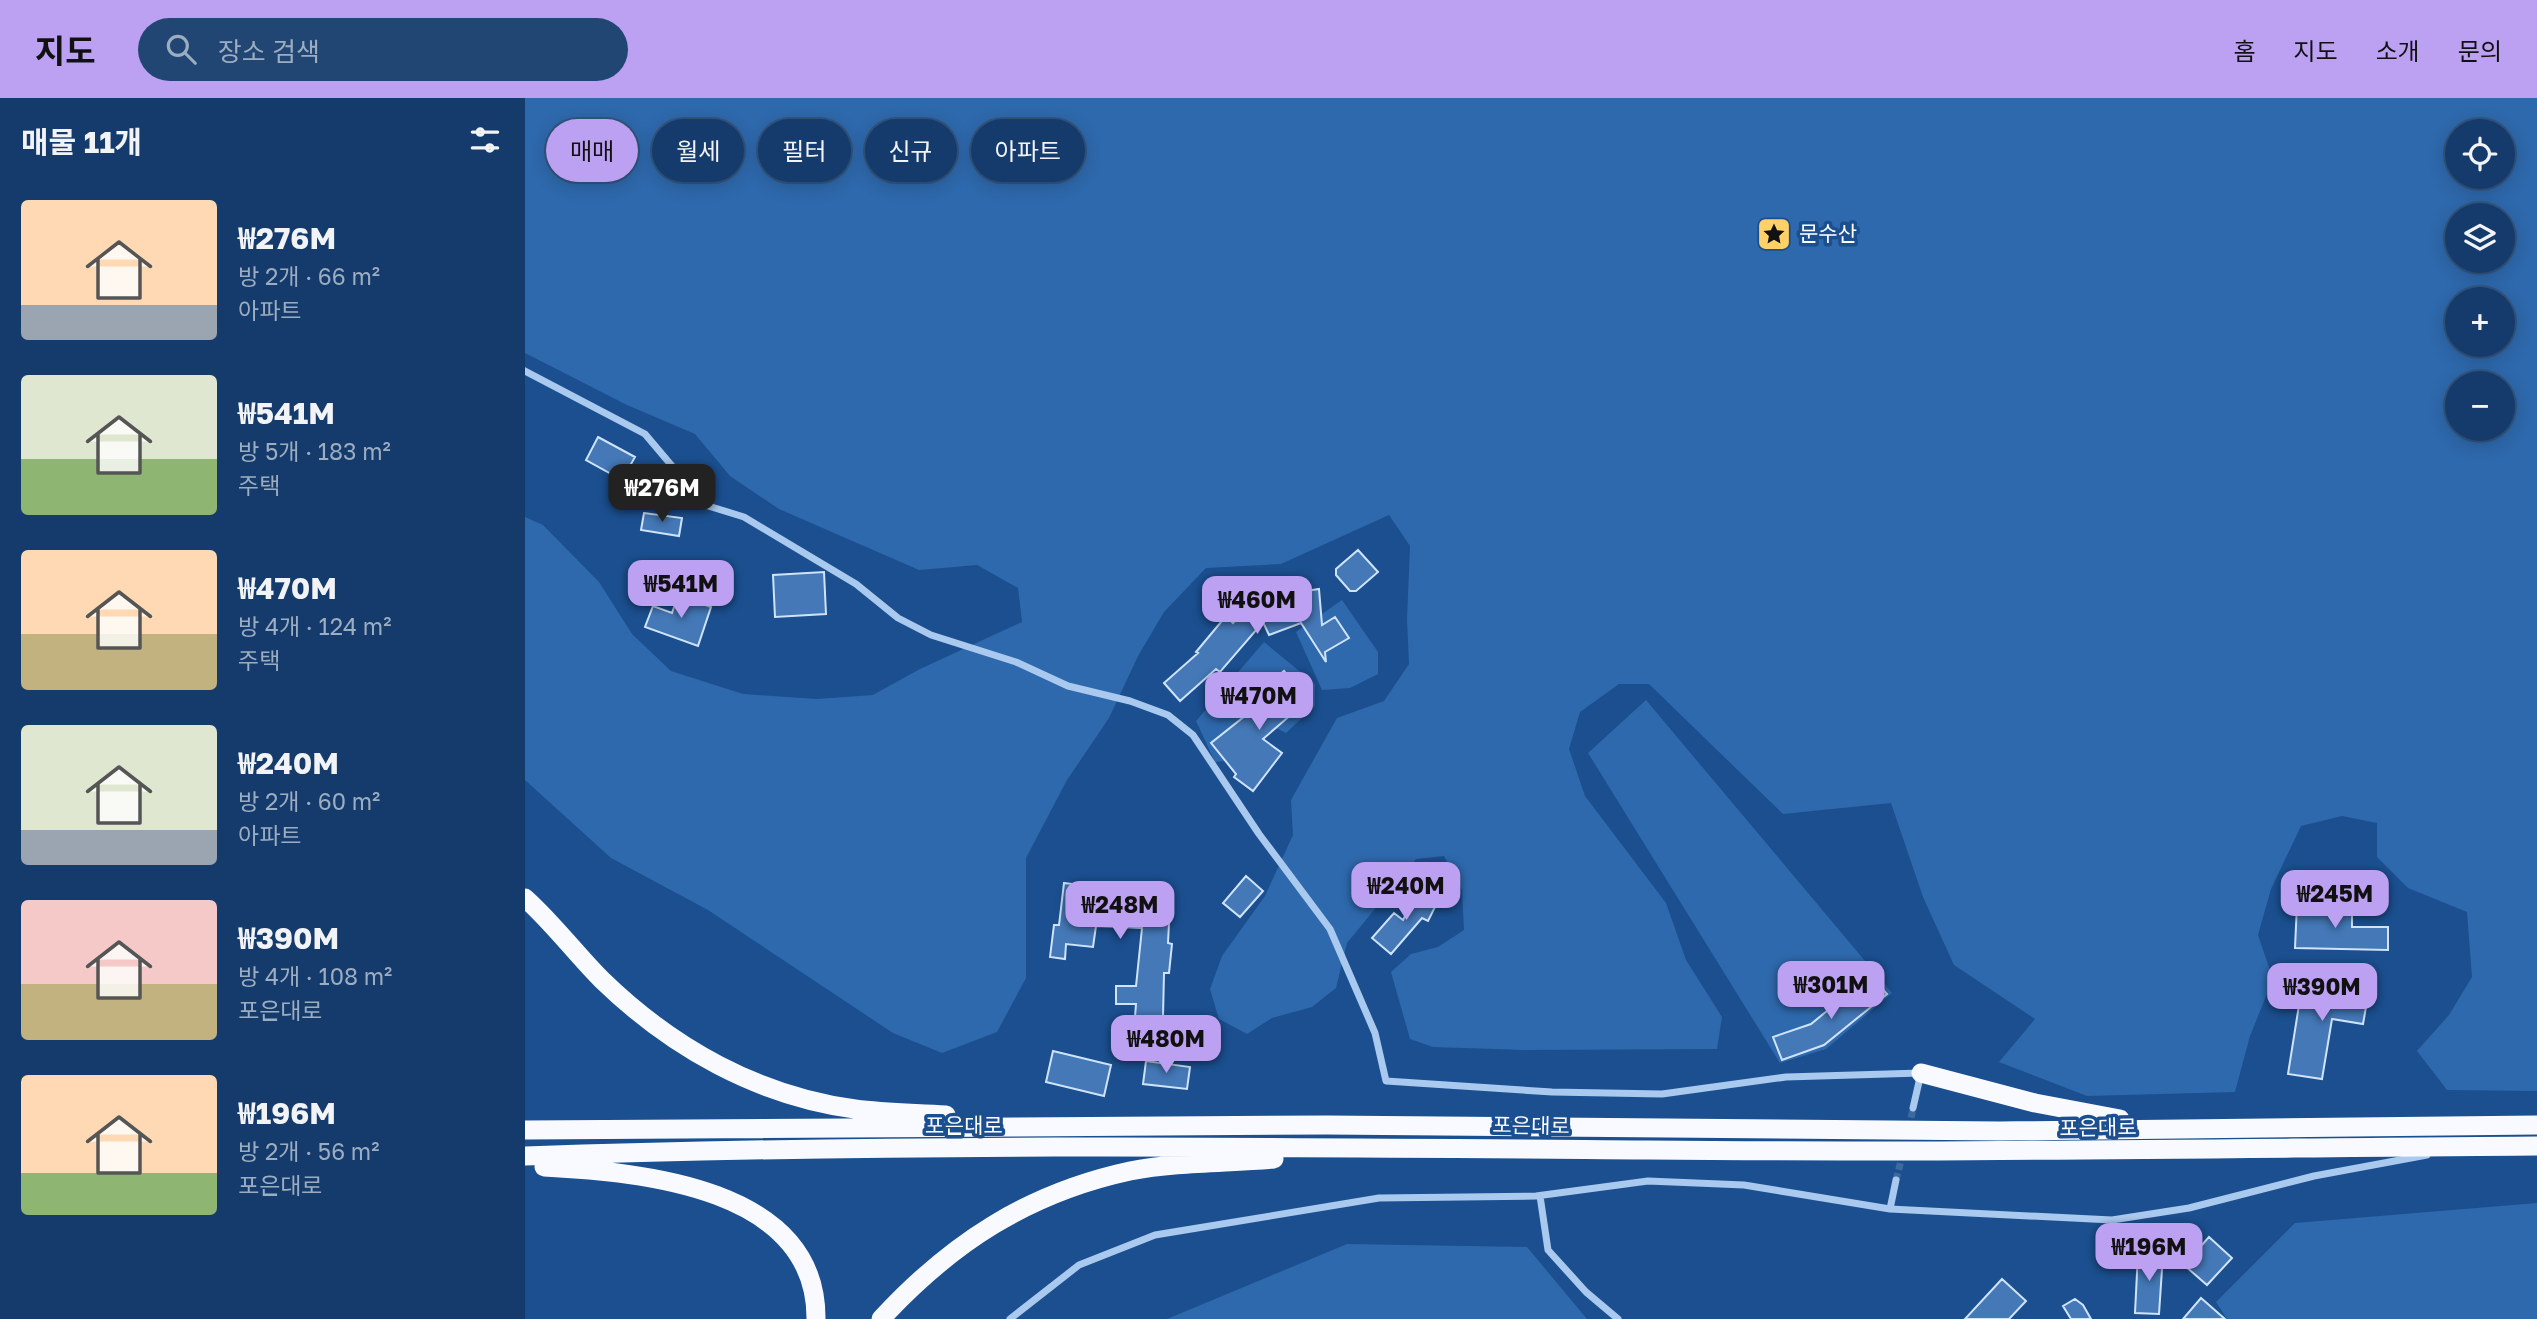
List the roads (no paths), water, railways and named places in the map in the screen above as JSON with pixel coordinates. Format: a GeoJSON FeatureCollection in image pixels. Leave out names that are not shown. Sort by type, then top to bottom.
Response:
{"type":"FeatureCollection","features":[{"type":"Feature","properties":{"kind":"highway"},"geometry":{"type":"LineString","coordinates":[[525,898],[603,980],[679,1044],[721,1068],[765,1087],[816,1102],[857,1110],[1139,1127]]}},
{"type":"Feature","properties":{"kind":"highway"},"geometry":{"type":"LineString","coordinates":[[1921,1073],[2106,1118],[2191,1128]]}},
{"type":"Feature","properties":{"kind":"highway","name":"포은대로"},"geometry":{"type":"LineString","coordinates":[[525,1130],[1340,1125],[2000,1131],[2537,1125]]}},
{"type":"Feature","properties":{"kind":"highway"},"geometry":{"type":"LineString","coordinates":[[881,1319],[913,1284],[963,1244],[1019,1208],[1073,1186],[1133,1171],[1417,1146]]}},
{"type":"Feature","properties":{"kind":"highway","name":"포은대로"},"geometry":{"type":"LineString","coordinates":[[525,1156],[684,1150],[1417,1146],[2036,1152],[2537,1146]]}},
{"type":"Feature","properties":{"kind":"highway"},"geometry":{"type":"LineString","coordinates":[[525,1166],[594,1169],[656,1178],[739,1204],[767,1221],[792,1243],[809,1271],[816,1301],[816,1319]]}},
{"type":"Feature","properties":{"kind":"street"},"geometry":{"type":"LineString","coordinates":[[525,371],[645,434],[705,505],[744,517],[856,584],[898,618],[932,635],[1016,662],[1068,686],[1129,701],[1168,715],[1193,735],[1259,834],[1330,929],[1375,1032],[1386,1081],[1552,1092],[1662,1094],[1786,1077],[1921,1073],[1913,1108]]}},
{"type":"Feature","properties":{"kind":"street"},"geometry":{"type":"LineString","coordinates":[[1010,1319],[1079,1265],[1155,1235],[1379,1198],[1540,1196],[1648,1181],[1744,1185],[1890,1209],[2112,1220],[2189,1208],[2314,1176],[2479,1146]]}},
{"type":"Feature","properties":{"kind":"street"},"geometry":{"type":"LineString","coordinates":[[1890,1209],[1896,1180]]}},
{"type":"Feature","properties":{"kind":"street"},"geometry":{"type":"LineString","coordinates":[[1540,1196],[1548,1250],[1586,1292],[1618,1319]]}},
{"type":"Feature","properties":{"kind":"tunnel"},"geometry":{"type":"LineString","coordinates":[[1909,1128],[1913,1108]]}},
{"type":"Feature","properties":{"kind":"tunnel"},"geometry":{"type":"LineString","coordinates":[[1896,1180],[1903,1153]]}},
{"type":"Feature","properties":{"kind":"place","name":"문수산"},"geometry":{"type":"Point","coordinates":[1774,234]}}]}
